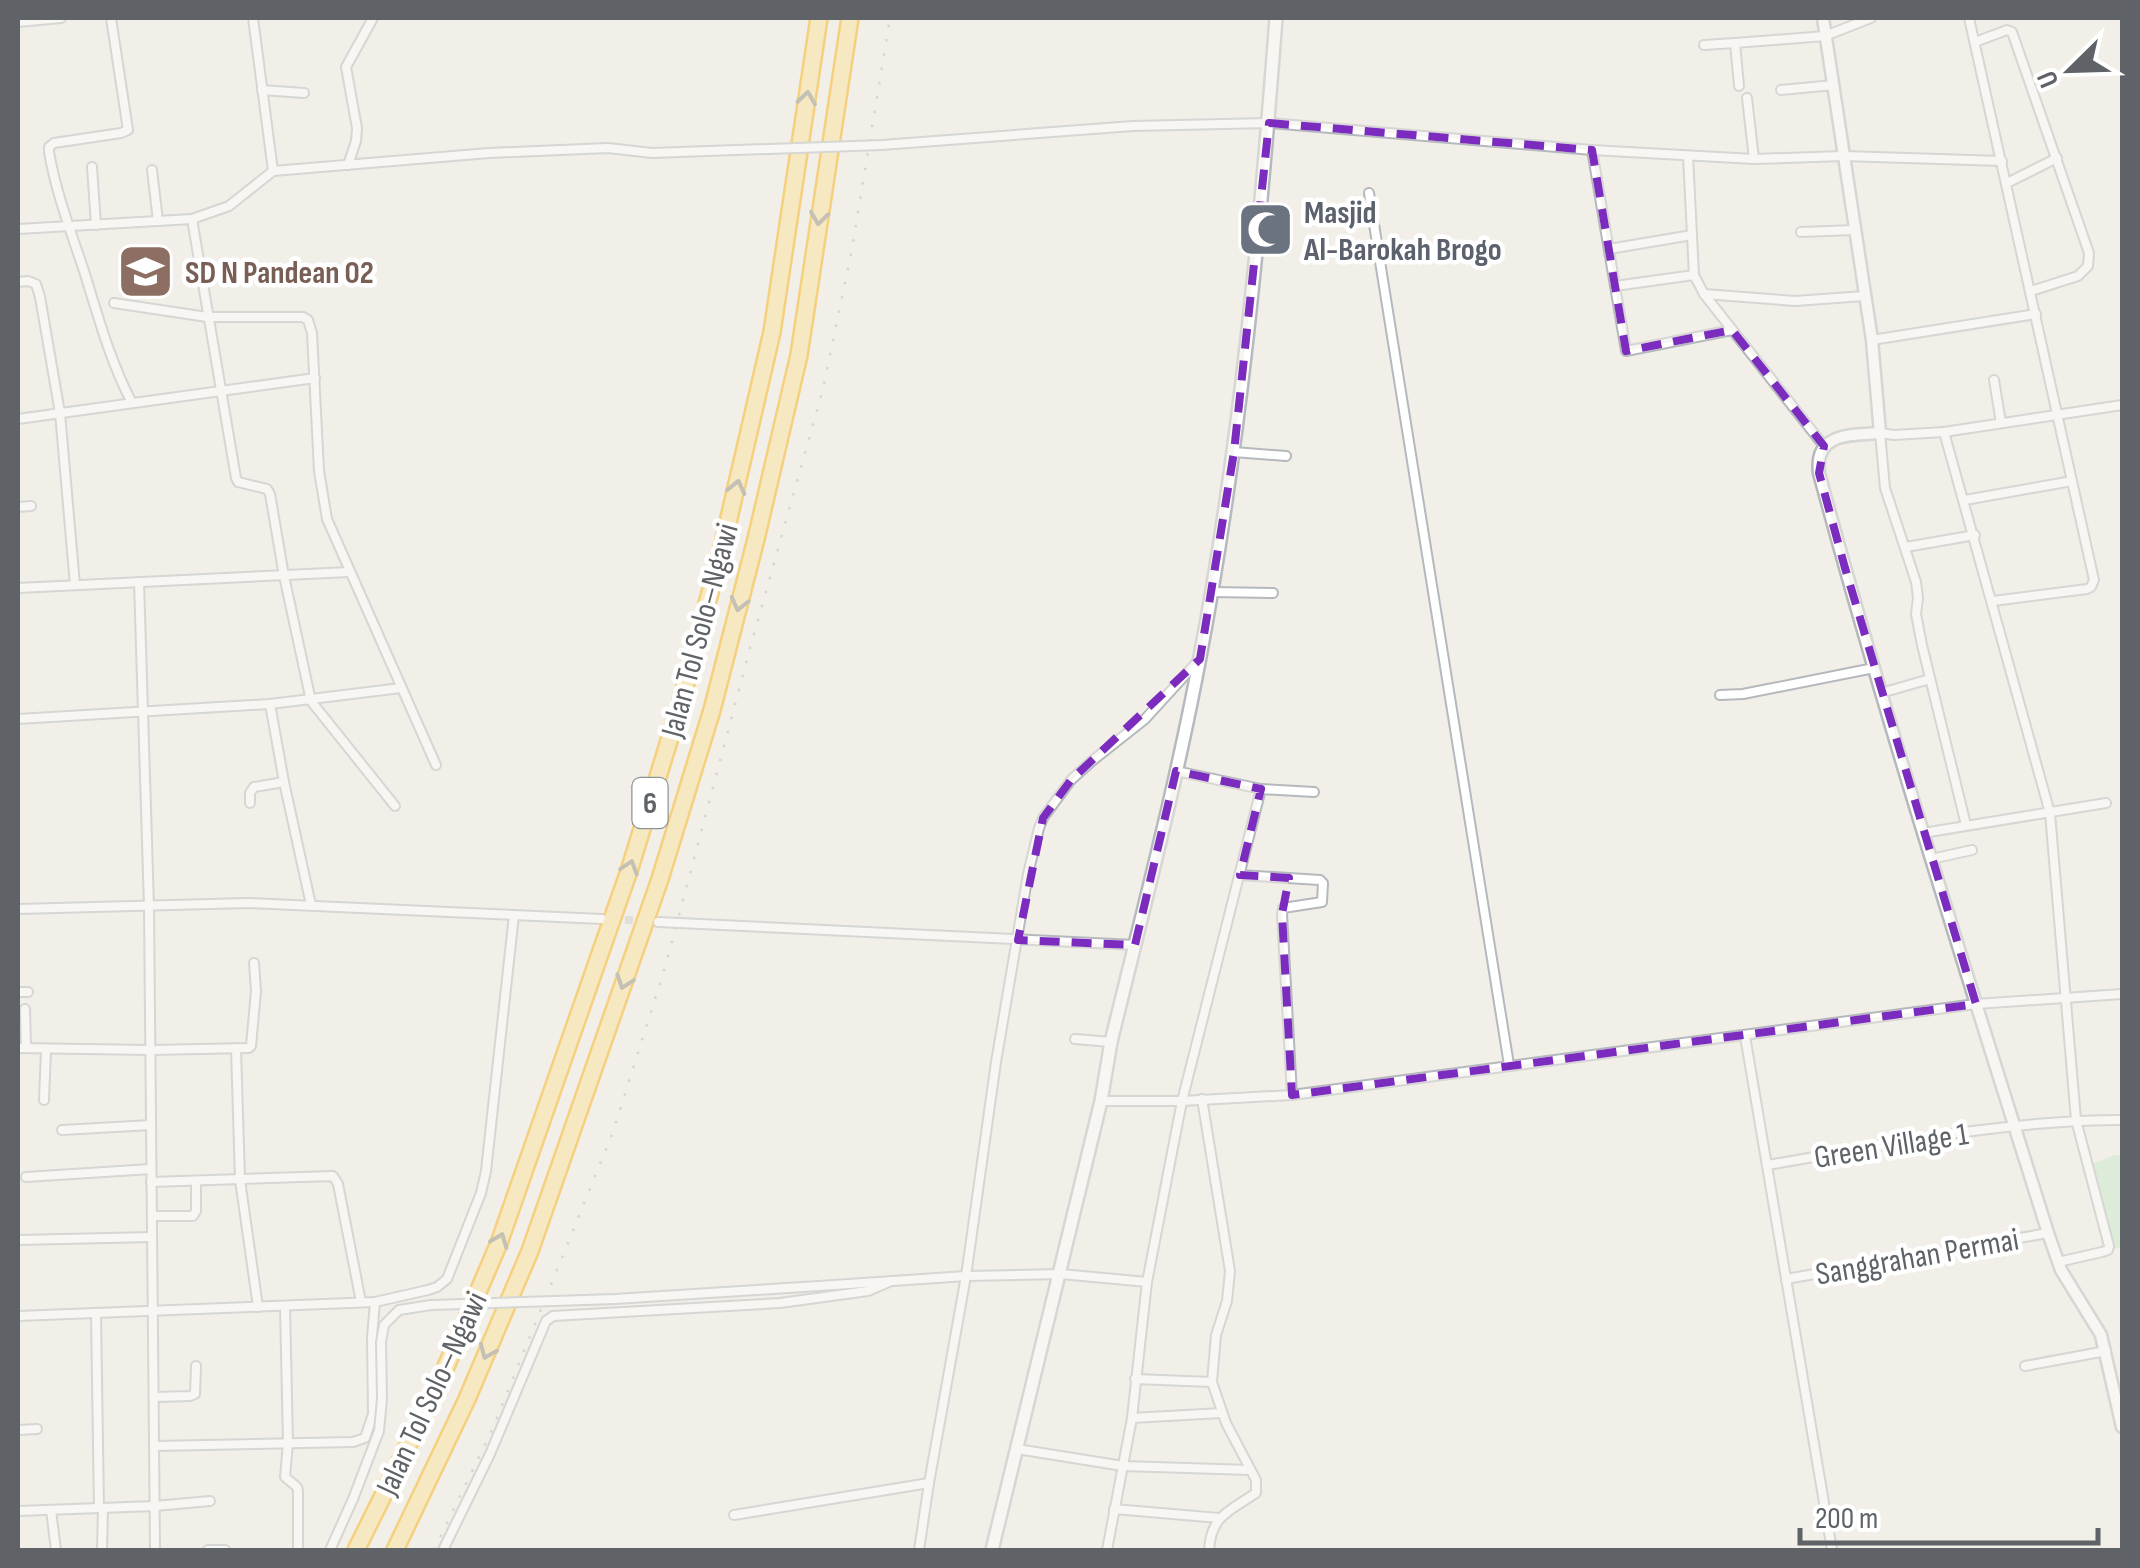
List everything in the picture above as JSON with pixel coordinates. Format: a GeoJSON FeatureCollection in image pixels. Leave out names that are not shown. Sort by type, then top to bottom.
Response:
{"type":"FeatureCollection","features":[{"type":"Feature","properties":{"kind":"highway","name":"Jalan Tol Solo–Ngawi"},"geometry":{"type":"LineString","coordinates":[[356,1550],[439,1383],[499,1243],[630,868],[680,705],[723,544],[772,332],[819,18]]}},
{"type":"Feature","properties":{"kind":"highway","name":"Jalan Tol Solo–Ngawi"},"geometry":{"type":"LineString","coordinates":[[395,1550],[468,1399],[530,1251],[660,880],[712,710],[799,356],[850,18]]}},
{"type":"Feature","properties":{"kind":"main road"},"geometry":{"type":"LineString","coordinates":[[992,1550],[1061,1274],[1200,659],[1234,452],[1276,18]]}},
{"type":"Feature","properties":{"kind":"street"},"geometry":{"type":"LineString","coordinates":[[18,22],[61,18]]}},
{"type":"Feature","properties":{"kind":"street"},"geometry":{"type":"LineString","coordinates":[[111,18],[128,130],[50,144],[49,152],[55,184],[107,346],[132,403]]}},
{"type":"Feature","properties":{"kind":"street"},"geometry":{"type":"LineString","coordinates":[[254,18],[273,172]]}},
{"type":"Feature","properties":{"kind":"street"},"geometry":{"type":"LineString","coordinates":[[348,165],[357,128],[346,67],[373,18]]}},
{"type":"Feature","properties":{"kind":"street"},"geometry":{"type":"LineString","coordinates":[[1823,18],[1872,340],[1885,488],[1918,592],[1916,614],[1966,825]]}},
{"type":"Feature","properties":{"kind":"street"},"geometry":{"type":"LineString","coordinates":[[1704,45],[1826,36],[1871,18]]}},
{"type":"Feature","properties":{"kind":"street"},"geometry":{"type":"LineString","coordinates":[[1969,18],[2094,572],[2093,584],[2087,589],[1993,601]]}},
{"type":"Feature","properties":{"kind":"street"},"geometry":{"type":"LineString","coordinates":[[1974,42],[2011,31],[2089,253],[2085,271],[2078,276],[2031,291]]}},
{"type":"Feature","properties":{"kind":"street"},"geometry":{"type":"LineString","coordinates":[[1735,42],[1739,86]]}},
{"type":"Feature","properties":{"kind":"street"},"geometry":{"type":"LineString","coordinates":[[1781,90],[1834,85]]}},
{"type":"Feature","properties":{"kind":"street"},"geometry":{"type":"LineString","coordinates":[[262,90],[304,93]]}},
{"type":"Feature","properties":{"kind":"street"},"geometry":{"type":"LineString","coordinates":[[1748,98],[1754,159]]}},
{"type":"Feature","properties":{"kind":"street"},"geometry":{"type":"LineString","coordinates":[[18,229],[192,219],[229,206],[273,172],[348,165],[490,152],[608,148],[652,153],[882,144],[1133,126],[1268,124],[1754,159],[1843,156],[2002,161]]}},
{"type":"Feature","properties":{"kind":"street"},"geometry":{"type":"LineString","coordinates":[[1592,150],[1626,351],[1732,330]]}},
{"type":"Feature","properties":{"kind":"street"},"geometry":{"type":"LineString","coordinates":[[1688,156],[1694,275],[1704,294],[1824,446]]}},
{"type":"Feature","properties":{"kind":"street"},"geometry":{"type":"LineString","coordinates":[[2007,183],[2057,158]]}},
{"type":"Feature","properties":{"kind":"street"},"geometry":{"type":"LineString","coordinates":[[92,166],[96,225]]}},
{"type":"Feature","properties":{"kind":"street"},"geometry":{"type":"LineString","coordinates":[[152,170],[158,221]]}},
{"type":"Feature","properties":{"kind":"street"},"geometry":{"type":"LineString","coordinates":[[1369,193],[1508,1065]]}},
{"type":"Feature","properties":{"kind":"street"},"geometry":{"type":"LineString","coordinates":[[192,219],[236,480],[267,489],[270,494],[312,701],[395,806]]}},
{"type":"Feature","properties":{"kind":"street"},"geometry":{"type":"LineString","coordinates":[[1801,232],[1854,230]]}},
{"type":"Feature","properties":{"kind":"street"},"geometry":{"type":"LineString","coordinates":[[1609,249],[1692,235]]}},
{"type":"Feature","properties":{"kind":"street"},"geometry":{"type":"LineString","coordinates":[[1615,286],[1694,275]]}},
{"type":"Feature","properties":{"kind":"street"},"geometry":{"type":"LineString","coordinates":[[18,282],[33,282],[38,287],[60,413],[75,585]]}},
{"type":"Feature","properties":{"kind":"street"},"geometry":{"type":"LineString","coordinates":[[1704,294],[1795,301],[1864,296]]}},
{"type":"Feature","properties":{"kind":"street"},"geometry":{"type":"LineString","coordinates":[[114,304],[207,317],[308,320],[326,519],[436,765]]}},
{"type":"Feature","properties":{"kind":"street"},"geometry":{"type":"LineString","coordinates":[[1872,340],[2036,314]]}},
{"type":"Feature","properties":{"kind":"street"},"geometry":{"type":"LineString","coordinates":[[18,419],[315,378]]}},
{"type":"Feature","properties":{"kind":"street"},"geometry":{"type":"LineString","coordinates":[[1994,380],[2000,423]]}},
{"type":"Feature","properties":{"kind":"street"},"geometry":{"type":"LineString","coordinates":[[2122,405],[1944,432],[1852,435],[1824,446],[1819,455],[1820,473],[1923,834],[2058,1262],[2072,1291],[2099,1329],[2122,1427]]}},
{"type":"Feature","properties":{"kind":"street"},"geometry":{"type":"LineString","coordinates":[[1944,432],[2050,813],[2076,1120],[2109,1246],[2102,1252],[2058,1262]]}},
{"type":"Feature","properties":{"kind":"street"},"geometry":{"type":"LineString","coordinates":[[1234,452],[1286,456]]}},
{"type":"Feature","properties":{"kind":"street"},"geometry":{"type":"LineString","coordinates":[[1965,500],[2072,481]]}},
{"type":"Feature","properties":{"kind":"street"},"geometry":{"type":"LineString","coordinates":[[18,507],[31,506]]}},
{"type":"Feature","properties":{"kind":"street"},"geometry":{"type":"LineString","coordinates":[[1906,548],[1974,536]]}},
{"type":"Feature","properties":{"kind":"street"},"geometry":{"type":"LineString","coordinates":[[18,588],[349,572]]}},
{"type":"Feature","properties":{"kind":"street"},"geometry":{"type":"LineString","coordinates":[[140,582],[149,906],[155,1550]]}},
{"type":"Feature","properties":{"kind":"street"},"geometry":{"type":"LineString","coordinates":[[1212,592],[1273,593]]}},
{"type":"Feature","properties":{"kind":"street"},"geometry":{"type":"LineString","coordinates":[[919,1550],[1035,842],[1044,818],[1071,780],[1145,720],[1200,659]]}},
{"type":"Feature","properties":{"kind":"street"},"geometry":{"type":"LineString","coordinates":[[1720,695],[1874,668]]}},
{"type":"Feature","properties":{"kind":"street"},"geometry":{"type":"LineString","coordinates":[[1881,693],[1930,679]]}},
{"type":"Feature","properties":{"kind":"street"},"geometry":{"type":"LineString","coordinates":[[18,720],[312,701],[401,688]]}},
{"type":"Feature","properties":{"kind":"street"},"geometry":{"type":"LineString","coordinates":[[270,704],[312,905]]}},
{"type":"Feature","properties":{"kind":"street"},"geometry":{"type":"LineString","coordinates":[[1176,771],[1261,788],[1314,792]]}},
{"type":"Feature","properties":{"kind":"street"},"geometry":{"type":"LineString","coordinates":[[250,803],[254,787],[284,782]]}},
{"type":"Feature","properties":{"kind":"street"},"geometry":{"type":"LineString","coordinates":[[1107,1550],[1132,1418],[1147,1282],[1182,1101],[1261,788]]}},
{"type":"Feature","properties":{"kind":"street"},"geometry":{"type":"LineString","coordinates":[[1923,834],[2106,803]]}},
{"type":"Feature","properties":{"kind":"street"},"geometry":{"type":"LineString","coordinates":[[1931,859],[1972,850]]}},
{"type":"Feature","properties":{"kind":"street"},"geometry":{"type":"LineString","coordinates":[[1240,875],[1320,880],[1323,884],[1322,902],[1283,908],[1282,914],[1292,1095]]}},
{"type":"Feature","properties":{"kind":"street"},"geometry":{"type":"LineString","coordinates":[[18,909],[248,903],[602,919]]}},
{"type":"Feature","properties":{"kind":"street"},"geometry":{"type":"LineString","coordinates":[[18,1316],[375,1302],[438,1287],[447,1279],[482,1193],[514,915]]}},
{"type":"Feature","properties":{"kind":"street"},"geometry":{"type":"LineString","coordinates":[[658,922],[1135,945]]}},
{"type":"Feature","properties":{"kind":"street"},"geometry":{"type":"LineString","coordinates":[[25,1009],[22,1048],[150,1050],[251,1046],[256,991],[254,963]]}},
{"type":"Feature","properties":{"kind":"street"},"geometry":{"type":"LineString","coordinates":[[18,992],[28,992]]}},
{"type":"Feature","properties":{"kind":"street"},"geometry":{"type":"LineString","coordinates":[[1101,1102],[1292,1095],[1976,1004],[2122,994]]}},
{"type":"Feature","properties":{"kind":"street"},"geometry":{"type":"LineString","coordinates":[[1746,1036],[1832,1550]]}},
{"type":"Feature","properties":{"kind":"street"},"geometry":{"type":"LineString","coordinates":[[1075,1040],[1111,1042]]}},
{"type":"Feature","properties":{"kind":"street"},"geometry":{"type":"LineString","coordinates":[[236,1048],[240,1180],[258,1307]]}},
{"type":"Feature","properties":{"kind":"street"},"geometry":{"type":"LineString","coordinates":[[44,1100],[46,1050]]}},
{"type":"Feature","properties":{"kind":"street"},"geometry":{"type":"LineString","coordinates":[[1202,1100],[1230,1271],[1216,1335],[1212,1382],[1221,1413],[1256,1480],[1256,1493],[1219,1518],[1210,1534],[1209,1550]]}},
{"type":"Feature","properties":{"kind":"street","name":"Green Village 1"},"geometry":{"type":"LineString","coordinates":[[1768,1165],[2014,1124],[2122,1120]]}},
{"type":"Feature","properties":{"kind":"street"},"geometry":{"type":"LineString","coordinates":[[62,1130],[151,1125]]}},
{"type":"Feature","properties":{"kind":"street"},"geometry":{"type":"LineString","coordinates":[[26,1177],[151,1169]]}},
{"type":"Feature","properties":{"kind":"street"},"geometry":{"type":"LineString","coordinates":[[151,1182],[333,1176],[338,1184],[361,1302]]}},
{"type":"Feature","properties":{"kind":"street"},"geometry":{"type":"LineString","coordinates":[[152,1216],[193,1216],[196,1180]]}},
{"type":"Feature","properties":{"kind":"street","name":"Sanggrahan Permai"},"geometry":{"type":"LineString","coordinates":[[1786,1278],[2048,1233]]}},
{"type":"Feature","properties":{"kind":"street"},"geometry":{"type":"LineString","coordinates":[[18,1240],[152,1236]]}},
{"type":"Feature","properties":{"kind":"street"},"geometry":{"type":"LineString","coordinates":[[330,1550],[378,1431],[381,1342],[384,1325],[399,1310],[412,1306],[615,1299],[966,1276],[1061,1274],[1147,1282]]}},
{"type":"Feature","properties":{"kind":"street"},"geometry":{"type":"LineString","coordinates":[[442,1550],[490,1454],[546,1322],[553,1316],[780,1303],[868,1291],[891,1280]]}},
{"type":"Feature","properties":{"kind":"street"},"geometry":{"type":"LineString","coordinates":[[155,1446],[353,1442],[365,1438],[373,1414],[375,1302]]}},
{"type":"Feature","properties":{"kind":"street"},"geometry":{"type":"LineString","coordinates":[[285,1306],[285,1478],[298,1490],[298,1550]]}},
{"type":"Feature","properties":{"kind":"street"},"geometry":{"type":"LineString","coordinates":[[96,1314],[102,1550]]}},
{"type":"Feature","properties":{"kind":"street"},"geometry":{"type":"LineString","coordinates":[[2025,1366],[2106,1351]]}},
{"type":"Feature","properties":{"kind":"street"},"geometry":{"type":"LineString","coordinates":[[155,1397],[195,1394],[196,1366]]}},
{"type":"Feature","properties":{"kind":"street"},"geometry":{"type":"LineString","coordinates":[[1135,1379],[1212,1382]]}},
{"type":"Feature","properties":{"kind":"street"},"geometry":{"type":"LineString","coordinates":[[1132,1418],[1221,1413]]}},
{"type":"Feature","properties":{"kind":"street"},"geometry":{"type":"LineString","coordinates":[[18,1430],[38,1429]]}},
{"type":"Feature","properties":{"kind":"street"},"geometry":{"type":"LineString","coordinates":[[1017,1449],[1123,1466],[1250,1470]]}},
{"type":"Feature","properties":{"kind":"street"},"geometry":{"type":"LineString","coordinates":[[734,1515],[929,1483]]}},
{"type":"Feature","properties":{"kind":"street"},"geometry":{"type":"LineString","coordinates":[[18,1511],[210,1501]]}},
{"type":"Feature","properties":{"kind":"street"},"geometry":{"type":"LineString","coordinates":[[1114,1509],[1219,1518]]}},
{"type":"Feature","properties":{"kind":"street"},"geometry":{"type":"LineString","coordinates":[[50,1510],[56,1550]]}},
{"type":"Feature","properties":{"kind":"street"},"geometry":{"type":"LineString","coordinates":[[208,1550],[225,1550]]}},
{"type":"Feature","properties":{"kind":"highlighted area"},"geometry":{"type":"Polygon","coordinates":[[[1269,123],[1592,150],[1626,351],[1732,330],[1824,446],[1819,473],[1976,1004],[1292,1095],[1282,914],[1289,878],[1240,875],[1261,789],[1176,771],[1135,945],[1018,940],[1043,818],[1071,780],[1200,659],[1234,452],[1269,123]]]}},
{"type":"Feature","properties":{"kind":"green space"},"geometry":{"type":"Polygon","coordinates":[[[2122,1155],[2122,1247],[2114,1249],[2092,1164],[2122,1155]]]}},
{"type":"Feature","properties":{"kind":"tunnel"},"geometry":{"type":"LineString","coordinates":[[613,919],[658,922]]}},
{"type":"Feature","properties":{"kind":"railway"},"geometry":{"type":"LineString","coordinates":[[434,1550],[492,1430],[613,1132],[666,964],[823,389],[852,249],[890,18]]}},
{"type":"Feature","properties":{"kind":"place","name":"Masjid Al-Barokah Brogo"},"geometry":{"type":"Point","coordinates":[1265,230]}},
{"type":"Feature","properties":{"kind":"place","name":"SD N Pandean 02"},"geometry":{"type":"Point","coordinates":[146,272]}}]}
